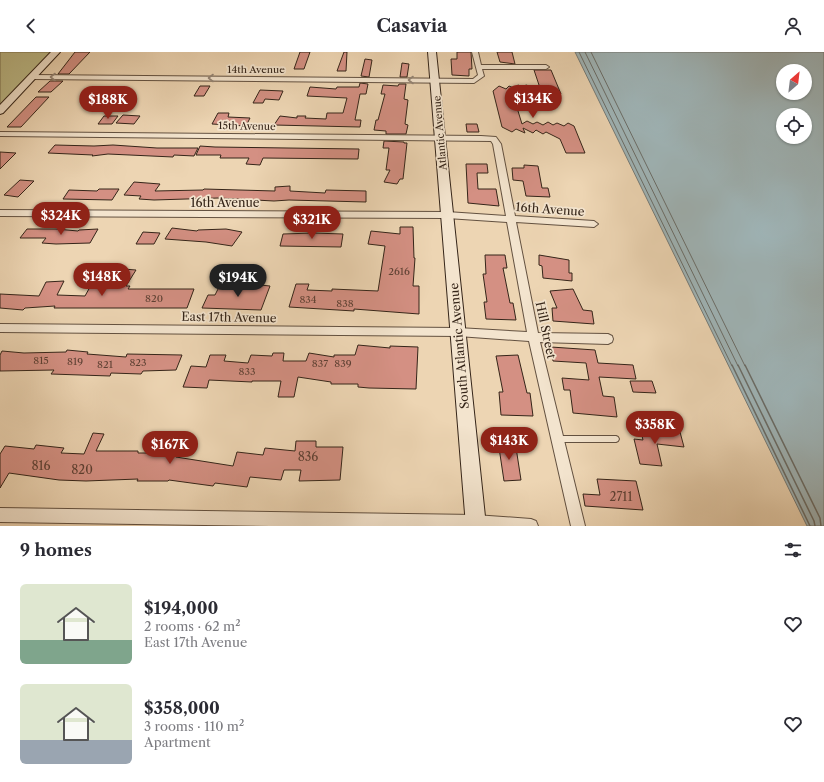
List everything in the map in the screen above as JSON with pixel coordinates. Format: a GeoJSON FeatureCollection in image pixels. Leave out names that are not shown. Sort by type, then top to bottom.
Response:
{"type":"FeatureCollection","features":[{"type":"Feature","properties":{"kind":"main road"},"geometry":{"type":"LineString","coordinates":[[0,111],[56,52]]}},
{"type":"Feature","properties":{"kind":"main road","name":"Atlantic Avenue"},"geometry":{"type":"LineString","coordinates":[[432,52],[447,215]]}},
{"type":"Feature","properties":{"kind":"main road","name":"South Atlantic Avenue"},"geometry":{"type":"LineString","coordinates":[[447,215],[476,524]]}},
{"type":"Feature","properties":{"kind":"street"},"geometry":{"type":"LineString","coordinates":[[476,52],[479,67],[546,67]]}},
{"type":"Feature","properties":{"kind":"street","name":"14th Avenue"},"geometry":{"type":"LineString","coordinates":[[33,77],[474,81],[481,76],[479,67]]}},
{"type":"Feature","properties":{"kind":"street","name":"15th Avenue"},"geometry":{"type":"LineString","coordinates":[[0,134],[493,139]]}},
{"type":"Feature","properties":{"kind":"street","name":"Hill Street"},"geometry":{"type":"LineString","coordinates":[[493,139],[497,144],[533,337],[578,526]]}},
{"type":"Feature","properties":{"kind":"street","name":"16th Avenue"},"geometry":{"type":"LineString","coordinates":[[0,212],[447,215],[594,224]]}},
{"type":"Feature","properties":{"kind":"street","name":"East 17th Avenue"},"geometry":{"type":"LineString","coordinates":[[0,328],[458,332],[533,337],[608,339]]}},
{"type":"Feature","properties":{"kind":"street"},"geometry":{"type":"LineString","coordinates":[[0,515],[289,523],[476,524],[531,526]]}},
{"type":"Feature","properties":{"kind":"lane"},"geometry":{"type":"LineString","coordinates":[[557,439],[616,439]]}},
{"type":"Feature","properties":{"kind":"shaded area"},"geometry":{"type":"Polygon","coordinates":[[[0,52],[56,52],[0,111],[0,52]]]}},
{"type":"Feature","properties":{"kind":"water"},"geometry":{"type":"Polygon","coordinates":[[[575,52],[824,52],[824,526],[807,526],[575,52]]]}},
{"type":"Feature","properties":{"kind":"building"},"geometry":{"type":"Polygon","coordinates":[[[75,52],[90,52],[69,74],[58,74],[75,52]]]}},
{"type":"Feature","properties":{"kind":"building"},"geometry":{"type":"Polygon","coordinates":[[[300,52],[310,52],[304,69],[294,69],[300,52]]]}},
{"type":"Feature","properties":{"kind":"building"},"geometry":{"type":"Polygon","coordinates":[[[344,52],[347,52],[346,71],[337,71],[344,52]]]}},
{"type":"Feature","properties":{"kind":"building"},"geometry":{"type":"Polygon","coordinates":[[[457,52],[471,52],[472,69],[469,69],[469,76],[452,75],[451,59],[457,59],[457,52]]]}},
{"type":"Feature","properties":{"kind":"building"},"geometry":{"type":"Polygon","coordinates":[[[497,52],[512,52],[515,64],[500,62],[497,52]]]}},
{"type":"Feature","properties":{"kind":"building"},"geometry":{"type":"Polygon","coordinates":[[[365,59],[372,60],[369,77],[361,76],[365,59]]]}},
{"type":"Feature","properties":{"kind":"building"},"geometry":{"type":"Polygon","coordinates":[[[402,63],[409,64],[407,77],[400,77],[402,63]]]}},
{"type":"Feature","properties":{"kind":"building"},"geometry":{"type":"Polygon","coordinates":[[[534,70],[551,70],[561,94],[549,90],[545,92],[541,91],[534,70]]]}},
{"type":"Feature","properties":{"kind":"building"},"geometry":{"type":"Polygon","coordinates":[[[50,81],[63,81],[51,92],[38,92],[50,81]]]}},
{"type":"Feature","properties":{"kind":"building"},"geometry":{"type":"Polygon","coordinates":[[[360,83],[368,84],[366,94],[360,94],[355,120],[361,120],[360,127],[274,125],[280,116],[297,118],[297,116],[306,116],[305,118],[326,119],[327,113],[343,113],[347,98],[307,96],[310,87],[336,89],[337,87],[359,87],[360,83]]]}},
{"type":"Feature","properties":{"kind":"building"},"geometry":{"type":"Polygon","coordinates":[[[399,84],[406,84],[404,99],[408,100],[405,124],[408,125],[406,134],[386,134],[386,131],[374,130],[385,94],[381,94],[383,85],[398,86],[399,84]]]}},
{"type":"Feature","properties":{"kind":"building"},"geometry":{"type":"Polygon","coordinates":[[[518,85],[523,87],[526,85],[536,88],[528,95],[522,92],[514,98],[522,124],[527,121],[533,124],[537,122],[543,125],[548,122],[553,125],[557,123],[564,126],[568,123],[574,126],[585,153],[566,153],[560,139],[546,132],[543,134],[536,130],[533,133],[523,128],[525,133],[516,129],[512,132],[502,127],[493,91],[499,86],[506,89],[509,86],[514,88],[518,85]]]}},
{"type":"Feature","properties":{"kind":"building"},"geometry":{"type":"Polygon","coordinates":[[[200,86],[210,86],[204,96],[194,96],[200,86]]]}},
{"type":"Feature","properties":{"kind":"building"},"geometry":{"type":"Polygon","coordinates":[[[260,90],[283,91],[279,100],[265,99],[263,103],[253,103],[260,90]]]}},
{"type":"Feature","properties":{"kind":"building"},"geometry":{"type":"Polygon","coordinates":[[[36,97],[49,97],[21,127],[7,127],[36,97]]]}},
{"type":"Feature","properties":{"kind":"building"},"geometry":{"type":"Polygon","coordinates":[[[218,113],[229,113],[228,117],[250,118],[246,126],[212,124],[218,113]]]}},
{"type":"Feature","properties":{"kind":"building"},"geometry":{"type":"Polygon","coordinates":[[[123,115],[140,116],[134,124],[116,123],[123,115]]]}},
{"type":"Feature","properties":{"kind":"building"},"geometry":{"type":"Polygon","coordinates":[[[104,116],[118,116],[112,124],[98,124],[104,116]]]}},
{"type":"Feature","properties":{"kind":"building"},"geometry":{"type":"Polygon","coordinates":[[[466,124],[477,124],[479,132],[467,132],[466,124]]]}},
{"type":"Feature","properties":{"kind":"building"},"geometry":{"type":"Polygon","coordinates":[[[384,141],[407,143],[403,179],[400,179],[397,184],[384,182],[390,170],[386,170],[389,148],[383,148],[384,141]]]}},
{"type":"Feature","properties":{"kind":"building"},"geometry":{"type":"Polygon","coordinates":[[[55,145],[113,145],[157,148],[198,148],[194,156],[174,155],[173,157],[108,154],[92,156],[93,155],[48,153],[55,145]]]}},
{"type":"Feature","properties":{"kind":"building"},"geometry":{"type":"Polygon","coordinates":[[[200,146],[359,149],[358,159],[263,158],[260,165],[246,164],[249,158],[220,158],[221,155],[196,155],[200,146]]]}},
{"type":"Feature","properties":{"kind":"building"},"geometry":{"type":"Polygon","coordinates":[[[0,152],[16,153],[0,169],[0,152]]]}},
{"type":"Feature","properties":{"kind":"building"},"geometry":{"type":"Polygon","coordinates":[[[466,164],[487,164],[488,173],[477,173],[478,189],[496,189],[499,206],[468,203],[466,164]]]}},
{"type":"Feature","properties":{"kind":"building"},"geometry":{"type":"Polygon","coordinates":[[[524,165],[538,166],[542,188],[548,188],[550,197],[526,196],[523,181],[513,180],[512,168],[524,168],[524,165]]]}},
{"type":"Feature","properties":{"kind":"building"},"geometry":{"type":"Polygon","coordinates":[[[20,180],[34,181],[18,197],[4,195],[20,180]]]}},
{"type":"Feature","properties":{"kind":"building"},"geometry":{"type":"Polygon","coordinates":[[[134,182],[160,184],[155,191],[204,189],[275,191],[275,187],[290,186],[290,191],[325,193],[326,190],[366,191],[366,202],[274,201],[218,198],[139,199],[141,196],[124,195],[134,182]]]}},
{"type":"Feature","properties":{"kind":"building"},"geometry":{"type":"Polygon","coordinates":[[[99,189],[119,189],[112,200],[63,199],[69,190],[97,191],[99,189]]]}},
{"type":"Feature","properties":{"kind":"building"},"geometry":{"type":"Polygon","coordinates":[[[400,227],[413,227],[415,258],[413,286],[419,286],[419,314],[354,309],[354,311],[289,307],[296,284],[309,284],[307,290],[332,291],[332,289],[378,291],[385,246],[368,244],[371,231],[400,234],[400,227]]]}},
{"type":"Feature","properties":{"kind":"building"},"geometry":{"type":"Polygon","coordinates":[[[172,228],[197,231],[226,229],[242,232],[232,246],[206,242],[165,239],[172,228]]]}},
{"type":"Feature","properties":{"kind":"building"},"geometry":{"type":"Polygon","coordinates":[[[27,229],[78,231],[98,229],[90,243],[56,244],[42,243],[46,238],[20,238],[27,229]]]}},
{"type":"Feature","properties":{"kind":"building"},"geometry":{"type":"Polygon","coordinates":[[[143,232],[160,233],[154,244],[136,244],[143,232]]]}},
{"type":"Feature","properties":{"kind":"building"},"geometry":{"type":"Polygon","coordinates":[[[283,234],[343,234],[341,247],[280,246],[283,234]]]}},
{"type":"Feature","properties":{"kind":"building"},"geometry":{"type":"Polygon","coordinates":[[[485,255],[505,255],[507,268],[503,268],[510,303],[513,303],[516,320],[486,319],[484,302],[487,302],[483,274],[486,274],[485,255]]]}},
{"type":"Feature","properties":{"kind":"building"},"geometry":{"type":"Polygon","coordinates":[[[539,255],[569,260],[569,273],[572,273],[572,281],[543,278],[542,266],[539,265],[539,255]]]}},
{"type":"Feature","properties":{"kind":"building"},"geometry":{"type":"Polygon","coordinates":[[[123,269],[136,270],[126,286],[130,286],[128,289],[194,289],[187,308],[54,308],[55,306],[25,308],[23,310],[0,308],[0,294],[39,296],[46,282],[64,281],[57,295],[85,296],[90,287],[111,288],[123,269]]]}},
{"type":"Feature","properties":{"kind":"building"},"geometry":{"type":"Polygon","coordinates":[[[250,284],[270,286],[261,310],[202,308],[208,295],[215,295],[219,287],[249,288],[250,284]]]}},
{"type":"Feature","properties":{"kind":"building"},"geometry":{"type":"Polygon","coordinates":[[[573,289],[583,310],[592,311],[594,324],[553,321],[552,308],[557,308],[550,291],[573,289]]]}},
{"type":"Feature","properties":{"kind":"building"},"geometry":{"type":"Polygon","coordinates":[[[358,345],[390,348],[390,346],[418,347],[416,389],[358,387],[358,384],[331,384],[331,382],[298,377],[294,397],[278,397],[281,381],[252,382],[209,380],[207,388],[183,387],[191,366],[206,367],[210,355],[226,355],[224,361],[248,363],[251,355],[272,356],[273,353],[284,353],[283,361],[306,361],[309,353],[334,357],[334,355],[355,355],[358,345]]]}},
{"type":"Feature","properties":{"kind":"building"},"geometry":{"type":"Polygon","coordinates":[[[551,347],[595,350],[598,363],[633,365],[636,379],[599,377],[603,396],[614,397],[617,417],[573,413],[570,390],[564,390],[562,378],[589,380],[586,363],[553,361],[551,347]]]}},
{"type":"Feature","properties":{"kind":"building"},"geometry":{"type":"Polygon","coordinates":[[[67,350],[88,352],[87,354],[126,357],[127,354],[182,355],[176,370],[143,371],[141,374],[111,373],[110,376],[51,374],[54,370],[0,371],[0,355],[2,351],[24,353],[66,352],[67,350]]]}},
{"type":"Feature","properties":{"kind":"building"},"geometry":{"type":"Polygon","coordinates":[[[518,355],[527,393],[530,393],[533,416],[501,415],[499,392],[503,392],[496,356],[518,355]]]}},
{"type":"Feature","properties":{"kind":"building"},"geometry":{"type":"Polygon","coordinates":[[[630,381],[652,381],[656,393],[633,392],[630,381]]]}},
{"type":"Feature","properties":{"kind":"building"},"geometry":{"type":"Polygon","coordinates":[[[640,428],[680,432],[684,447],[657,444],[662,466],[640,464],[634,439],[643,440],[640,428]]]}},
{"type":"Feature","properties":{"kind":"building"},"geometry":{"type":"Polygon","coordinates":[[[93,433],[104,434],[96,451],[177,453],[176,457],[233,466],[237,452],[263,455],[265,448],[295,451],[296,441],[316,441],[316,447],[343,447],[340,480],[299,481],[301,470],[284,470],[281,480],[250,477],[247,487],[215,483],[213,486],[169,480],[59,480],[9,473],[0,488],[0,454],[5,446],[34,449],[36,445],[64,448],[61,453],[84,454],[93,433]]]}},
{"type":"Feature","properties":{"kind":"building"},"geometry":{"type":"Polygon","coordinates":[[[498,441],[515,441],[521,480],[504,481],[498,441]]]}},
{"type":"Feature","properties":{"kind":"building"},"geometry":{"type":"Polygon","coordinates":[[[597,479],[636,481],[643,510],[585,506],[583,494],[600,495],[597,479]]]}}]}
